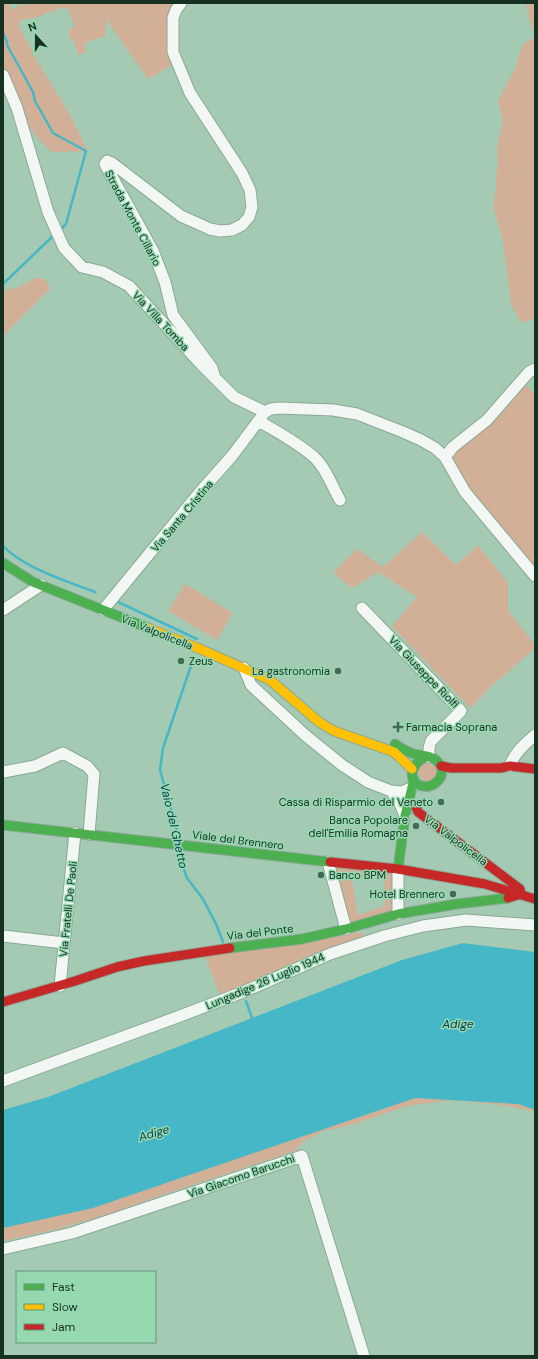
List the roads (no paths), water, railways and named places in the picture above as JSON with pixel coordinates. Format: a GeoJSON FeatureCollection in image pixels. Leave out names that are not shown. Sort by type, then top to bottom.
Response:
{"type":"FeatureCollection","features":[{"type":"Feature","properties":{"kind":"main road","name":"Via Valpolicella"},"geometry":{"type":"LineString","coordinates":[[3,563],[34,582],[270,680],[319,722],[334,731],[394,752],[424,794],[418,812],[520,889],[521,894]]}},
{"type":"Feature","properties":{"kind":"main road"},"geometry":{"type":"LineString","coordinates":[[354,738],[377,736]]}},
{"type":"Feature","properties":{"kind":"main road"},"geometry":{"type":"LineString","coordinates":[[388,739],[412,754],[436,760],[441,766],[442,776],[405,816]]}},
{"type":"Feature","properties":{"kind":"main road"},"geometry":{"type":"LineString","coordinates":[[398,869],[405,816],[412,779],[417,761],[427,757]]}},
{"type":"Feature","properties":{"kind":"main road"},"geometry":{"type":"LineString","coordinates":[[441,766],[451,768],[506,767],[535,769]]}},
{"type":"Feature","properties":{"kind":"main road"},"geometry":{"type":"LineString","coordinates":[[469,777],[506,767]]}},
{"type":"Feature","properties":{"kind":"main road"},"geometry":{"type":"LineString","coordinates":[[424,794],[451,780]]}},
{"type":"Feature","properties":{"kind":"main road","name":"Viale del Brennero"},"geometry":{"type":"LineString","coordinates":[[3,825],[398,869],[486,884],[535,899]]}},
{"type":"Feature","properties":{"kind":"main road","name":"Via del Ponte"},"geometry":{"type":"LineString","coordinates":[[3,1002],[60,986],[117,967],[144,961],[302,939],[346,929],[398,914],[457,904],[512,898],[521,894]]}},
{"type":"Feature","properties":{"kind":"street","name":"Strada Monte Cillario"},"geometry":{"type":"LineString","coordinates":[[181,3],[173,18],[173,52],[190,93],[242,174],[250,190],[252,207],[248,217],[242,225],[232,230],[220,232],[210,229],[181,216],[112,163],[107,161],[105,164],[153,251],[165,282],[173,315],[212,368],[215,378]]}},
{"type":"Feature","properties":{"kind":"street","name":"Via Villa Tomba"},"geometry":{"type":"LineString","coordinates":[[3,75],[17,108],[48,212],[64,248],[82,267],[103,272],[129,286],[234,397],[265,414]]}},
{"type":"Feature","properties":{"kind":"street"},"geometry":{"type":"LineString","coordinates":[[445,457],[453,447],[486,420],[529,372],[535,369]]}},
{"type":"Feature","properties":{"kind":"street"},"geometry":{"type":"LineString","coordinates":[[340,500],[325,472],[315,458],[265,414],[280,408],[333,410],[357,414],[421,440],[435,448],[445,457],[465,492],[535,576]]}},
{"type":"Feature","properties":{"kind":"street","name":"Via Santa Cristina"},"geometry":{"type":"LineString","coordinates":[[103,610],[200,492],[232,456],[265,414]]}},
{"type":"Feature","properties":{"kind":"street"},"geometry":{"type":"LineString","coordinates":[[3,610],[41,585]]}},
{"type":"Feature","properties":{"kind":"street","name":"Via Giuseppe Riolfi"},"geometry":{"type":"LineString","coordinates":[[362,608],[461,711],[431,741],[428,748],[427,757]]}},
{"type":"Feature","properties":{"kind":"street"},"geometry":{"type":"LineString","coordinates":[[244,668],[251,685],[305,734],[356,775],[368,782],[391,791],[402,792],[412,779]]}},
{"type":"Feature","properties":{"kind":"street"},"geometry":{"type":"LineString","coordinates":[[506,767],[520,748],[535,735]]}},
{"type":"Feature","properties":{"kind":"street"},"geometry":{"type":"LineString","coordinates":[[3,772],[35,766],[63,753],[87,766],[94,774],[89,834]]}},
{"type":"Feature","properties":{"kind":"street"},"geometry":{"type":"LineString","coordinates":[[391,791],[399,802],[405,816]]}},
{"type":"Feature","properties":{"kind":"street","name":"Via Fratelli De Paoli"},"geometry":{"type":"LineString","coordinates":[[60,986],[75,833]]}},
{"type":"Feature","properties":{"kind":"street"},"geometry":{"type":"LineString","coordinates":[[328,862],[346,929]]}},
{"type":"Feature","properties":{"kind":"street"},"geometry":{"type":"LineString","coordinates":[[398,869],[398,914]]}},
{"type":"Feature","properties":{"kind":"street","name":"Lungadige 26 Luglio 1944"},"geometry":{"type":"LineString","coordinates":[[3,1081],[243,992],[330,954],[384,936],[423,926],[466,920],[535,925]]}},
{"type":"Feature","properties":{"kind":"street"},"geometry":{"type":"LineString","coordinates":[[3,936],[64,943]]}},
{"type":"Feature","properties":{"kind":"street","name":"Via Giacomo Barucchi"},"geometry":{"type":"LineString","coordinates":[[3,1249],[72,1234],[302,1156],[364,1356]]}},
{"type":"Feature","properties":{"kind":"water","name":"Adige"},"geometry":{"type":"Polygon","coordinates":[[[463,943],[535,952],[535,1110],[518,1104],[415,1098],[93,1208],[3,1228],[3,1110],[48,1097],[402,960],[463,943]]]}},
{"type":"Feature","properties":{"kind":"waterway"},"geometry":{"type":"LineString","coordinates":[[3,33],[7,45],[33,92],[35,101],[53,133],[86,151],[66,224],[59,231]]}},
{"type":"Feature","properties":{"kind":"waterway"},"geometry":{"type":"LineString","coordinates":[[3,284],[55,234]]}},
{"type":"Feature","properties":{"kind":"waterway","name":"Vaio del Ghetto"},"geometry":{"type":"LineString","coordinates":[[3,546],[22,561],[46,573],[95,592]]}},
{"type":"Feature","properties":{"kind":"waterway","name":"Vaio del Ghetto"},"geometry":{"type":"LineString","coordinates":[[118,602],[197,639]]}},
{"type":"Feature","properties":{"kind":"waterway","name":"Vaio del Ghetto"},"geometry":{"type":"LineString","coordinates":[[179,838],[160,770],[163,748],[194,657]]}},
{"type":"Feature","properties":{"kind":"waterway","name":"Vaio del Ghetto"},"geometry":{"type":"LineString","coordinates":[[180,851],[182,864],[187,878],[203,899],[216,924],[223,942]]}},
{"type":"Feature","properties":{"kind":"waterway","name":"Vaio del Ghetto"},"geometry":{"type":"LineString","coordinates":[[246,1001],[253,1021]]}},
{"type":"Feature","properties":{"kind":"place","name":"Zeus"},"geometry":{"type":"Point","coordinates":[181,661]}},
{"type":"Feature","properties":{"kind":"place","name":"La gastronomia"},"geometry":{"type":"Point","coordinates":[338,671]}},
{"type":"Feature","properties":{"kind":"place","name":"Farmacia Soprana"},"geometry":{"type":"Point","coordinates":[398,727]}},
{"type":"Feature","properties":{"kind":"place","name":"Cassa di Risparmio del Veneto"},"geometry":{"type":"Point","coordinates":[441,802]}},
{"type":"Feature","properties":{"kind":"place","name":"Banca Popolare dell'Emilia Romagna"},"geometry":{"type":"Point","coordinates":[416,826]}},
{"type":"Feature","properties":{"kind":"place","name":"Banco BPM"},"geometry":{"type":"Point","coordinates":[321,875]}},
{"type":"Feature","properties":{"kind":"place","name":"Hotel Brennero"},"geometry":{"type":"Point","coordinates":[453,894]}}]}
